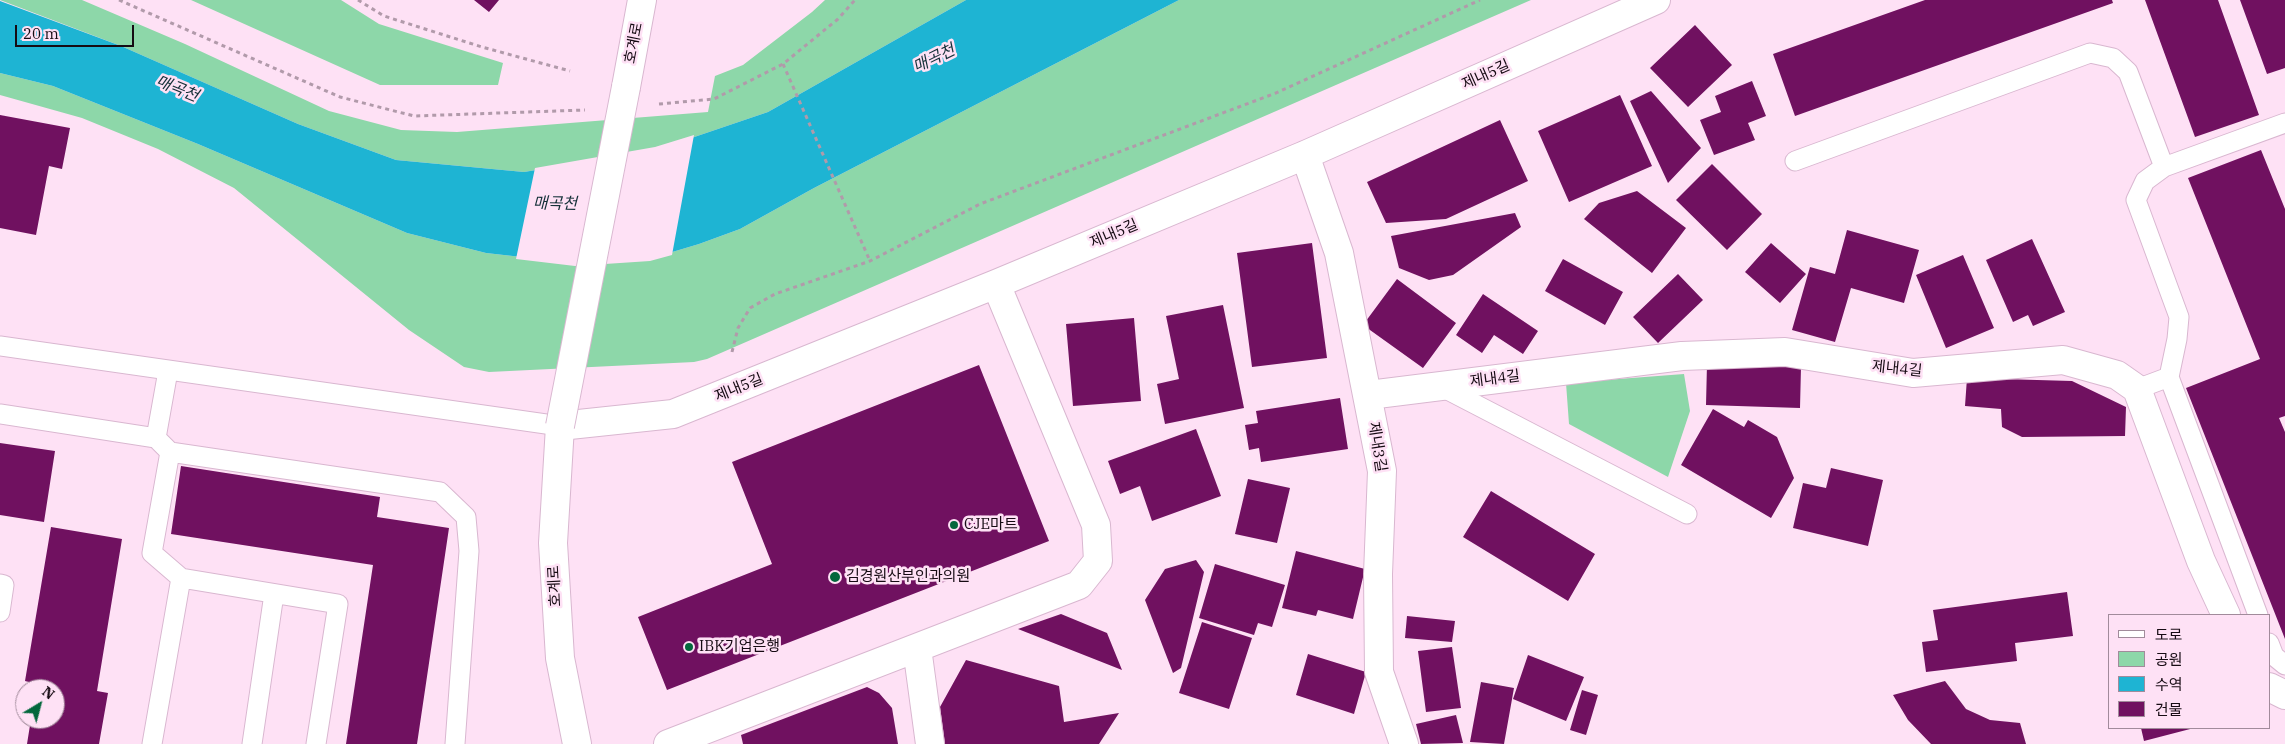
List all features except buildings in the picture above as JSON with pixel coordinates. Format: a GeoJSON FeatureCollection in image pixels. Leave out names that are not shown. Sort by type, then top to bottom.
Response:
{"type":"FeatureCollection","features":[{"type":"Feature","properties":{"kind":"street","name":"호계로"},"geometry":{"type":"LineString","coordinates":[[577,744],[560,658],[553,552],[560,426],[642,0]]}},
{"type":"Feature","properties":{"kind":"street","name":"제내5길"},"geometry":{"type":"LineString","coordinates":[[560,426],[673,414],[996,284],[1305,155],[1656,0]]}},
{"type":"Feature","properties":{"kind":"street","name":"제내3길"},"geometry":{"type":"LineString","coordinates":[[1305,155],[1339,253],[1382,471],[1378,574],[1379,672],[1404,744]]}},
{"type":"Feature","properties":{"kind":"street"},"geometry":{"type":"LineString","coordinates":[[668,744],[1078,585],[1098,561],[1096,525],[996,284]]}},
{"type":"Feature","properties":{"kind":"street","name":"제내4길"},"geometry":{"type":"LineString","coordinates":[[1368,395],[1682,356],[1785,352],[1913,374],[2063,360],[2118,374],[2137,389]]}},
{"type":"Feature","properties":{"kind":"street"},"geometry":{"type":"LineString","coordinates":[[2137,389],[2201,561],[2226,614]]}},
{"type":"Feature","properties":{"kind":"street"},"geometry":{"type":"LineString","coordinates":[[917,648],[930,744]]}},
{"type":"Feature","properties":{"kind":"street"},"geometry":{"type":"LineString","coordinates":[[2270,688],[2285,695]]}},
{"type":"Feature","properties":{"kind":"lane"},"geometry":{"type":"LineString","coordinates":[[1795,161],[2090,53],[2113,58],[2128,72],[2164,167]]}},
{"type":"Feature","properties":{"kind":"lane"},"geometry":{"type":"LineString","coordinates":[[2258,614],[2169,377],[2177,339],[2179,318],[2136,200],[2144,181],[2164,167],[2285,123]]}},
{"type":"Feature","properties":{"kind":"lane"},"geometry":{"type":"LineString","coordinates":[[0,346],[560,426]]}},
{"type":"Feature","properties":{"kind":"lane"},"geometry":{"type":"LineString","coordinates":[[156,438],[168,371]]}},
{"type":"Feature","properties":{"kind":"lane"},"geometry":{"type":"LineString","coordinates":[[2137,389],[2169,377]]}},
{"type":"Feature","properties":{"kind":"lane","name":"제내4길"},"geometry":{"type":"LineString","coordinates":[[1440,386],[1687,514]]}},
{"type":"Feature","properties":{"kind":"lane"},"geometry":{"type":"LineString","coordinates":[[0,414],[156,438],[170,452],[440,492],[466,517],[469,552],[455,744]]}},
{"type":"Feature","properties":{"kind":"lane"},"geometry":{"type":"LineString","coordinates":[[170,452],[152,553],[181,578],[338,604],[316,744]]}},
{"type":"Feature","properties":{"kind":"lane"},"geometry":{"type":"LineString","coordinates":[[152,744],[181,578]]}},
{"type":"Feature","properties":{"kind":"lane"},"geometry":{"type":"LineString","coordinates":[[0,584],[4,585],[0,612]]}},
{"type":"Feature","properties":{"kind":"lane"},"geometry":{"type":"LineString","coordinates":[[252,744],[274,594]]}},
{"type":"Feature","properties":{"kind":"lane"},"geometry":{"type":"LineString","coordinates":[[2270,646],[2274,656],[2285,665]]}},
{"type":"Feature","properties":{"kind":"path"},"geometry":{"type":"LineString","coordinates":[[119,0],[340,97],[414,116],[588,109]]}},
{"type":"Feature","properties":{"kind":"path"},"geometry":{"type":"LineString","coordinates":[[358,0],[384,16],[482,48],[570,71]]}},
{"type":"Feature","properties":{"kind":"path"},"geometry":{"type":"LineString","coordinates":[[656,104],[714,99],[783,64],[838,19],[855,0]]}},
{"type":"Feature","properties":{"kind":"path"},"geometry":{"type":"LineString","coordinates":[[731,357],[738,328],[750,308],[775,294],[870,261],[980,204],[1276,93],[1480,0]]}},
{"type":"Feature","properties":{"kind":"path"},"geometry":{"type":"LineString","coordinates":[[783,64],[870,261]]}},
{"type":"Feature","properties":{"kind":"green space"},"geometry":{"type":"Polygon","coordinates":[[[0,0],[82,0],[185,44],[329,111],[401,130],[457,132],[708,112],[715,76],[743,65],[825,0],[966,0],[768,112],[656,150],[524,172],[396,160],[298,124],[121,46],[0,0]]]}},
{"type":"Feature","properties":{"kind":"green space"},"geometry":{"type":"Polygon","coordinates":[[[191,0],[341,0],[379,24],[503,63],[498,85],[380,85],[191,0]]]}},
{"type":"Feature","properties":{"kind":"green space"},"geometry":{"type":"Polygon","coordinates":[[[1179,0],[1531,0],[707,359],[694,362],[489,372],[464,367],[409,330],[234,188],[158,149],[82,118],[0,95],[0,73],[53,86],[198,144],[407,233],[486,253],[575,263],[649,259],[740,229],[814,188],[1179,0]]]}},
{"type":"Feature","properties":{"kind":"green space"},"geometry":{"type":"Polygon","coordinates":[[[1684,374],[1690,411],[1668,477],[1569,424],[1566,383],[1684,374]]]}},
{"type":"Feature","properties":{"kind":"water","name":"매곡천"},"geometry":{"type":"Polygon","coordinates":[[[966,0],[1179,0],[814,188],[740,229],[649,259],[575,263],[486,253],[407,233],[198,144],[53,86],[0,73],[0,1],[121,46],[298,124],[396,160],[524,172],[656,150],[768,112],[966,0]]]}},
{"type":"Feature","properties":{"kind":"pier"},"geometry":{"type":"Polygon","coordinates":[[[694,135],[672,255],[650,261],[575,266],[516,259],[535,168],[655,147],[694,135]]]}},
{"type":"Feature","properties":{"kind":"place","name":"CJE마트"},"geometry":{"type":"Point","coordinates":[954,525]}},
{"type":"Feature","properties":{"kind":"place","name":"김경원산부인과의원"},"geometry":{"type":"Point","coordinates":[835,577]}},
{"type":"Feature","properties":{"kind":"place","name":"IBK기업은행"},"geometry":{"type":"Point","coordinates":[689,647]}}]}
